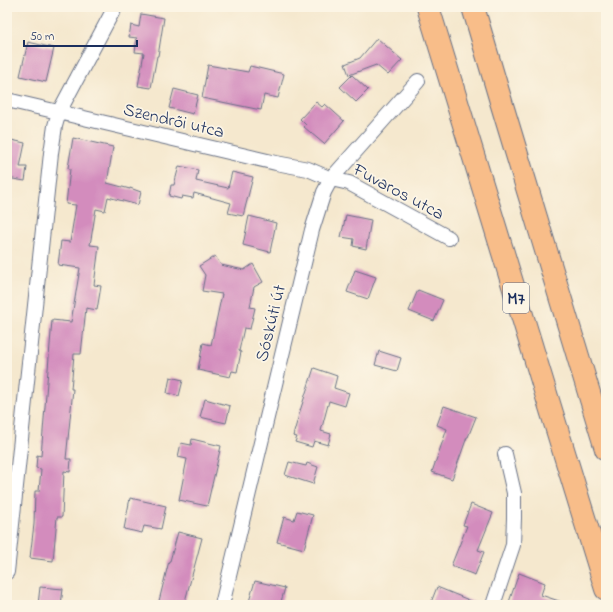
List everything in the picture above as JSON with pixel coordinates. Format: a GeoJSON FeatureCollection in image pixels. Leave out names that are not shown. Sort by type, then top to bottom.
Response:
{"type":"FeatureCollection","features":[{"type":"Feature","properties":{"kind":"highway","name":"M7"},"geometry":{"type":"LineString","coordinates":[[428,7],[606,589]]}},
{"type":"Feature","properties":{"kind":"highway","name":"M7"},"geometry":{"type":"LineString","coordinates":[[473,7],[606,449]]}},
{"type":"Feature","properties":{"kind":"street"},"geometry":{"type":"LineString","coordinates":[[7,572],[55,126],[59,112],[115,7]]}},
{"type":"Feature","properties":{"kind":"street","name":"Sóskúti út"},"geometry":{"type":"LineString","coordinates":[[222,605],[312,230],[324,192],[331,179],[418,81]]}},
{"type":"Feature","properties":{"kind":"street","name":"Szendrői utca"},"geometry":{"type":"LineString","coordinates":[[7,100],[308,170],[331,179]]}},
{"type":"Feature","properties":{"kind":"street","name":"Fuvaros utca"},"geometry":{"type":"LineString","coordinates":[[331,179],[349,183],[449,238]]}},
{"type":"Feature","properties":{"kind":"street"},"geometry":{"type":"LineString","coordinates":[[493,605],[513,545],[514,493],[505,454]]}},
{"type":"Feature","properties":{"kind":"building"},"geometry":{"type":"Polygon","coordinates":[[[141,14],[164,18],[151,88],[138,86],[144,53],[135,52],[137,38],[129,37],[131,25],[139,27],[141,14]]]}},
{"type":"Feature","properties":{"kind":"building"},"geometry":{"type":"Polygon","coordinates":[[[377,38],[402,60],[388,75],[376,65],[349,75],[345,64],[360,58],[377,38]]]}},
{"type":"Feature","properties":{"kind":"building"},"geometry":{"type":"Polygon","coordinates":[[[28,42],[54,48],[46,82],[20,76],[28,42]]]}},
{"type":"Feature","properties":{"kind":"building"},"geometry":{"type":"Polygon","coordinates":[[[208,65],[248,72],[250,66],[284,74],[278,98],[264,95],[261,110],[202,98],[208,65]]]}},
{"type":"Feature","properties":{"kind":"building"},"geometry":{"type":"Polygon","coordinates":[[[352,75],[368,90],[356,102],[340,87],[352,75]]]}},
{"type":"Feature","properties":{"kind":"building"},"geometry":{"type":"Polygon","coordinates":[[[174,89],[198,95],[193,114],[169,108],[174,89]]]}},
{"type":"Feature","properties":{"kind":"building"},"geometry":{"type":"Polygon","coordinates":[[[316,102],[322,107],[325,104],[344,121],[324,144],[304,127],[306,125],[300,119],[316,102]]]}},
{"type":"Feature","properties":{"kind":"building"},"geometry":{"type":"Polygon","coordinates":[[[73,138],[113,147],[107,183],[141,192],[138,205],[108,197],[105,211],[96,209],[90,245],[99,246],[94,285],[101,286],[97,310],[86,308],[81,354],[74,354],[71,389],[73,389],[66,459],[71,459],[70,472],[64,471],[62,517],[57,517],[53,561],[30,558],[34,524],[35,491],[39,491],[41,469],[36,468],[37,455],[41,456],[52,320],[71,322],[80,268],[58,265],[61,241],[70,242],[76,205],[66,204],[70,169],[68,168],[73,138]]]}},
{"type":"Feature","properties":{"kind":"building"},"geometry":{"type":"Polygon","coordinates":[[[7,139],[25,143],[20,167],[27,167],[25,181],[7,178],[7,139]]]}},
{"type":"Feature","properties":{"kind":"building"},"geometry":{"type":"Polygon","coordinates":[[[179,166],[198,170],[196,181],[228,188],[232,172],[253,177],[243,216],[228,213],[231,203],[194,193],[193,198],[182,196],[181,199],[169,196],[171,185],[174,185],[179,166]]]}},
{"type":"Feature","properties":{"kind":"building"},"geometry":{"type":"Polygon","coordinates":[[[346,215],[371,220],[366,249],[353,246],[354,239],[341,237],[346,215]]]}},
{"type":"Feature","properties":{"kind":"building"},"geometry":{"type":"Polygon","coordinates":[[[249,216],[276,223],[270,252],[243,245],[249,216]]]}},
{"type":"Feature","properties":{"kind":"building"},"geometry":{"type":"Polygon","coordinates":[[[215,256],[221,265],[244,270],[253,264],[263,282],[254,287],[250,307],[255,308],[250,329],[244,328],[239,351],[241,352],[237,372],[232,371],[230,377],[198,370],[203,343],[211,345],[222,294],[202,291],[205,275],[199,266],[215,256]]]}},
{"type":"Feature","properties":{"kind":"building"},"geometry":{"type":"Polygon","coordinates":[[[355,270],[376,277],[368,299],[347,292],[355,270]]]}},
{"type":"Feature","properties":{"kind":"building"},"geometry":{"type":"Polygon","coordinates":[[[418,290],[443,300],[434,321],[409,311],[418,290]]]}},
{"type":"Feature","properties":{"kind":"building"},"geometry":{"type":"Polygon","coordinates":[[[379,351],[401,358],[397,371],[375,365],[379,351]]]}},
{"type":"Feature","properties":{"kind":"building"},"geometry":{"type":"Polygon","coordinates":[[[314,368],[337,376],[334,388],[349,393],[345,406],[329,401],[321,431],[331,434],[328,445],[314,441],[312,447],[295,442],[297,437],[293,436],[314,368]]]}},
{"type":"Feature","properties":{"kind":"building"},"geometry":{"type":"Polygon","coordinates":[[[170,377],[183,380],[179,396],[167,393],[170,377]]]}},
{"type":"Feature","properties":{"kind":"building"},"geometry":{"type":"Polygon","coordinates":[[[205,399],[230,406],[226,423],[200,417],[205,399]]]}},
{"type":"Feature","properties":{"kind":"building"},"geometry":{"type":"Polygon","coordinates":[[[444,406],[476,417],[452,479],[432,472],[447,429],[437,425],[444,406]]]}},
{"type":"Feature","properties":{"kind":"building"},"geometry":{"type":"Polygon","coordinates":[[[192,439],[221,446],[207,506],[179,500],[187,459],[178,457],[181,443],[191,445],[192,439]]]}},
{"type":"Feature","properties":{"kind":"building"},"geometry":{"type":"Polygon","coordinates":[[[289,462],[306,466],[307,463],[318,467],[313,484],[285,475],[289,462]]]}},
{"type":"Feature","properties":{"kind":"building"},"geometry":{"type":"Polygon","coordinates":[[[130,498],[166,506],[161,529],[144,526],[142,533],[124,529],[130,498]]]}},
{"type":"Feature","properties":{"kind":"building"},"geometry":{"type":"Polygon","coordinates":[[[471,504],[493,513],[478,550],[484,552],[475,575],[451,566],[467,526],[463,525],[471,504]]]}},
{"type":"Feature","properties":{"kind":"building"},"geometry":{"type":"Polygon","coordinates":[[[297,511],[313,515],[304,549],[277,542],[284,517],[294,520],[297,511]]]}},
{"type":"Feature","properties":{"kind":"building"},"geometry":{"type":"Polygon","coordinates":[[[178,532],[202,538],[184,605],[158,605],[169,561],[178,532]]]}},
{"type":"Feature","properties":{"kind":"building"},"geometry":{"type":"Polygon","coordinates":[[[519,573],[545,583],[541,595],[565,603],[565,605],[508,605],[519,573]]]}},
{"type":"Feature","properties":{"kind":"building"},"geometry":{"type":"Polygon","coordinates":[[[255,581],[285,588],[280,605],[248,605],[255,581]]]}},
{"type":"Feature","properties":{"kind":"building"},"geometry":{"type":"Polygon","coordinates":[[[40,587],[63,589],[61,605],[38,605],[40,587]]]}},
{"type":"Feature","properties":{"kind":"building"},"geometry":{"type":"Polygon","coordinates":[[[437,587],[481,605],[430,605],[437,587]]]}}]}
